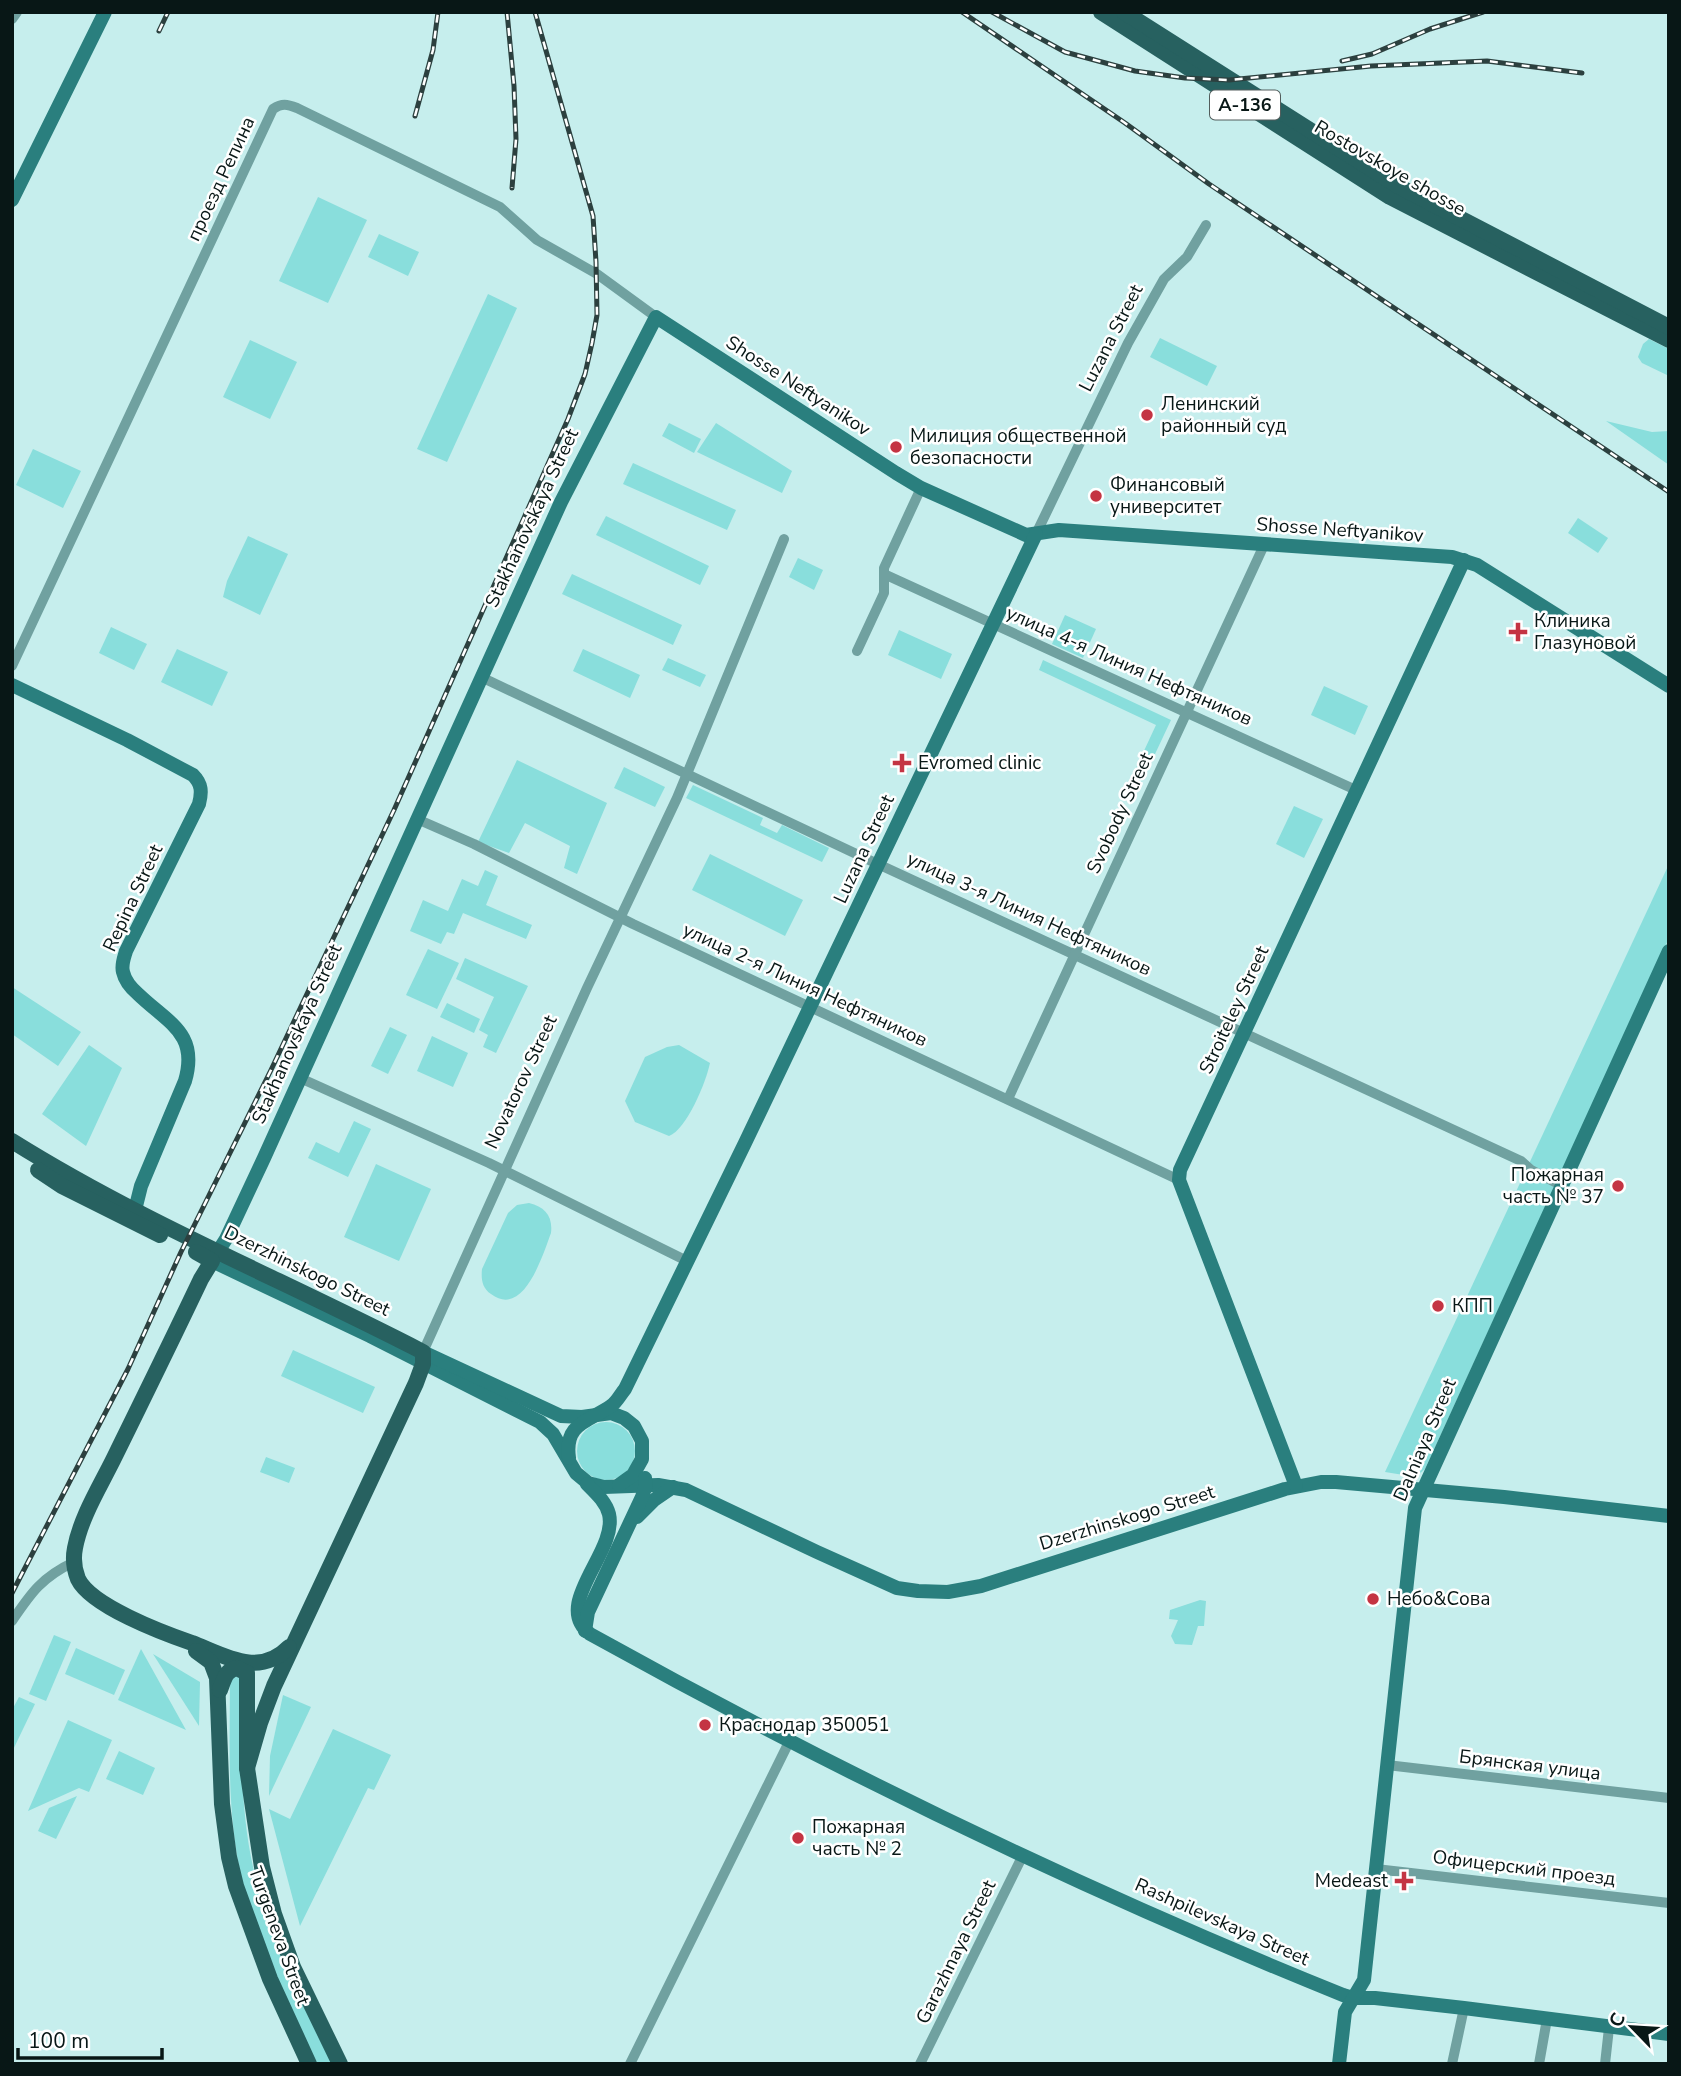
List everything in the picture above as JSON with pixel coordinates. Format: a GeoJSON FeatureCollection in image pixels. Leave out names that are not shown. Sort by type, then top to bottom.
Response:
{"type":"FeatureCollection","features":[{"type":"Feature","properties":{"kind":"main road","name":"Rostovskoye shosse"},"geometry":{"type":"LineString","coordinates":[[1101,12],[1390,197],[1669,327]]}},
{"type":"Feature","properties":{"kind":"main road","name":"Rostovskoye shosse"},"geometry":{"type":"LineString","coordinates":[[1124,12],[1398,186],[1501,247],[1669,340]]}},
{"type":"Feature","properties":{"kind":"main road","name":"Dzerzhinskogo Street"},"geometry":{"type":"LineString","coordinates":[[12,1141],[68,1176],[135,1210],[215,1256]]}},
{"type":"Feature","properties":{"kind":"main road","name":"Dzerzhinskogo Street"},"geometry":{"type":"LineString","coordinates":[[12,1154],[62,1186],[215,1256],[423,1358]]}},
{"type":"Feature","properties":{"kind":"main road","name":"Stakhanovskaya Street"},"geometry":{"type":"LineString","coordinates":[[74,1562],[78,1535],[90,1508],[201,1279],[215,1256]]}},
{"type":"Feature","properties":{"kind":"main road","name":"Novatorov Street"},"geometry":{"type":"LineString","coordinates":[[294,1639],[386,1448],[423,1358]]}},
{"type":"Feature","properties":{"kind":"main road"},"geometry":{"type":"LineString","coordinates":[[74,1562],[79,1581],[95,1599],[173,1636],[245,1663],[265,1662],[279,1655],[294,1639]]}},
{"type":"Feature","properties":{"kind":"main road","name":"Turgeneva Street"},"geometry":{"type":"LineString","coordinates":[[173,1636],[211,1662],[217,1678],[220,1771],[229,1857],[236,1886],[270,1979],[309,2064]]}},
{"type":"Feature","properties":{"kind":"main road","name":"Turgeneva Street"},"geometry":{"type":"LineString","coordinates":[[247,1768],[260,1723],[294,1639]]}},
{"type":"Feature","properties":{"kind":"main road","name":"Turgeneva Street"},"geometry":{"type":"LineString","coordinates":[[219,1692],[225,1675],[230,1670],[237,1668],[247,1673],[247,1768],[262,1867],[274,1914],[293,1967],[340,2064]]}},
{"type":"Feature","properties":{"kind":"street"},"geometry":{"type":"LineString","coordinates":[[12,19],[17,12]]}},
{"type":"Feature","properties":{"kind":"street"},"geometry":{"type":"LineString","coordinates":[[12,200],[105,12]]}},
{"type":"Feature","properties":{"kind":"street","name":"проезд Репина"},"geometry":{"type":"LineString","coordinates":[[12,666],[273,109],[279,105],[286,104],[296,108],[500,207],[537,240],[597,274],[656,317]]}},
{"type":"Feature","properties":{"kind":"street","name":"Luzana Street"},"geometry":{"type":"LineString","coordinates":[[594,1415],[615,1403],[625,1388],[1128,342],[1164,279],[1187,257],[1206,225]]}},
{"type":"Feature","properties":{"kind":"street","name":"Shosse Neftyanikov"},"geometry":{"type":"LineString","coordinates":[[656,317],[880,464],[921,488],[1026,536],[1059,530],[1452,557],[1464,560],[1511,586],[1669,686]]}},
{"type":"Feature","properties":{"kind":"street","name":"Stakhanovskaya Street"},"geometry":{"type":"LineString","coordinates":[[215,1256],[300,1078],[561,502],[656,317]]}},
{"type":"Feature","properties":{"kind":"street"},"geometry":{"type":"LineString","coordinates":[[857,651],[884,593],[884,568],[921,488]]}},
{"type":"Feature","properties":{"kind":"street","name":"Novatorov Street"},"geometry":{"type":"LineString","coordinates":[[423,1358],[504,1170],[687,773],[784,539]]}},
{"type":"Feature","properties":{"kind":"street","name":"Svobody Street"},"geometry":{"type":"LineString","coordinates":[[1008,1099],[1265,543]]}},
{"type":"Feature","properties":{"kind":"street","name":"Stroiteley Street"},"geometry":{"type":"LineString","coordinates":[[1179,1180],[1180,1170],[1464,560]]}},
{"type":"Feature","properties":{"kind":"street","name":"улица 4-я Линия Нефтяников"},"geometry":{"type":"LineString","coordinates":[[884,575],[1358,791]]}},
{"type":"Feature","properties":{"kind":"street","name":"улица 3-я Линия Нефтяников"},"geometry":{"type":"LineString","coordinates":[[481,677],[1521,1161],[1531,1170],[1561,1185]]}},
{"type":"Feature","properties":{"kind":"street","name":"Repina Street"},"geometry":{"type":"LineString","coordinates":[[12,685],[193,775],[199,781],[201,789],[199,804],[126,951],[122,965],[131,988],[180,1032],[187,1043],[189,1056],[185,1081],[141,1186],[135,1210]]}},
{"type":"Feature","properties":{"kind":"street","name":"улица 2-я Линия Нефтяников"},"geometry":{"type":"LineString","coordinates":[[417,820],[474,844],[620,918],[1179,1180]]}},
{"type":"Feature","properties":{"kind":"street","name":"Dalniaya Street"},"geometry":{"type":"LineString","coordinates":[[1339,2064],[1345,2012],[1364,1980],[1415,1507],[1669,951]]}},
{"type":"Feature","properties":{"kind":"street"},"geometry":{"type":"LineString","coordinates":[[300,1078],[504,1170],[687,1261]]}},
{"type":"Feature","properties":{"kind":"street"},"geometry":{"type":"LineString","coordinates":[[1179,1180],[1296,1486]]}},
{"type":"Feature","properties":{"kind":"street","name":"Dzerzhinskogo Street"},"geometry":{"type":"LineString","coordinates":[[423,1358],[561,1416],[611,1413],[628,1420],[639,1434],[642,1454]]}},
{"type":"Feature","properties":{"kind":"street","name":"Dzerzhinskogo Street"},"geometry":{"type":"LineString","coordinates":[[423,1358],[540,1422],[553,1434],[583,1480],[600,1487],[646,1485],[673,1487],[691,1492],[897,1588],[933,1592],[981,1586],[1296,1486],[1336,1482],[1669,1516]]}},
{"type":"Feature","properties":{"kind":"street"},"geometry":{"type":"LineString","coordinates":[[570,1463],[568,1449],[572,1434],[578,1425],[594,1415]]}},
{"type":"Feature","properties":{"kind":"street"},"geometry":{"type":"LineString","coordinates":[[618,1485],[635,1472],[642,1454]]}},
{"type":"Feature","properties":{"kind":"street"},"geometry":{"type":"LineString","coordinates":[[585,1631],[588,1612],[646,1485],[642,1454]]}},
{"type":"Feature","properties":{"kind":"street"},"geometry":{"type":"LineString","coordinates":[[583,1480],[606,1505],[610,1521],[606,1539],[576,1609],[577,1619],[585,1631]]}},
{"type":"Feature","properties":{"kind":"street"},"geometry":{"type":"LineString","coordinates":[[627,1529],[654,1500],[673,1487]]}},
{"type":"Feature","properties":{"kind":"street"},"geometry":{"type":"LineString","coordinates":[[12,1621],[40,1583],[56,1570],[74,1562]]}},
{"type":"Feature","properties":{"kind":"street","name":"Rashpilevskaya Street"},"geometry":{"type":"LineString","coordinates":[[585,1631],[789,1742],[1023,1855],[1353,1998],[1464,2008],[1669,2034]]}},
{"type":"Feature","properties":{"kind":"street"},"geometry":{"type":"LineString","coordinates":[[630,2064],[789,1742]]}},
{"type":"Feature","properties":{"kind":"street","name":"Брянская улица"},"geometry":{"type":"LineString","coordinates":[[1387,1765],[1669,1798]]}},
{"type":"Feature","properties":{"kind":"street","name":"Garazhnaya Street"},"geometry":{"type":"LineString","coordinates":[[920,2064],[1023,1855]]}},
{"type":"Feature","properties":{"kind":"street","name":"Офицерский проезд"},"geometry":{"type":"LineString","coordinates":[[1376,1869],[1669,1903]]}},
{"type":"Feature","properties":{"kind":"street"},"geometry":{"type":"LineString","coordinates":[[1452,2064],[1464,2008]]}},
{"type":"Feature","properties":{"kind":"street"},"geometry":{"type":"LineString","coordinates":[[1539,2064],[1547,2019]]}},
{"type":"Feature","properties":{"kind":"street"},"geometry":{"type":"LineString","coordinates":[[1605,2064],[1609,2028]]}},
{"type":"Feature","properties":{"kind":"shaded area"},"geometry":{"type":"Polygon","coordinates":[[[318,197],[367,220],[328,303],[279,281],[318,197]]]}},
{"type":"Feature","properties":{"kind":"shaded area"},"geometry":{"type":"Polygon","coordinates":[[[379,234],[419,252],[408,276],[368,257],[379,234]]]}},
{"type":"Feature","properties":{"kind":"shaded area"},"geometry":{"type":"Polygon","coordinates":[[[488,294],[517,308],[447,462],[417,449],[488,294]]]}},
{"type":"Feature","properties":{"kind":"shaded area"},"geometry":{"type":"Polygon","coordinates":[[[1160,338],[1217,366],[1207,386],[1150,357],[1160,338]]]}},
{"type":"Feature","properties":{"kind":"shaded area"},"geometry":{"type":"Polygon","coordinates":[[[1649,339],[1669,349],[1669,376],[1642,363],[1638,357],[1643,344],[1649,339]]]}},
{"type":"Feature","properties":{"kind":"shaded area"},"geometry":{"type":"Polygon","coordinates":[[[250,340],[297,362],[270,419],[223,397],[250,340]]]}},
{"type":"Feature","properties":{"kind":"shaded area"},"geometry":{"type":"Polygon","coordinates":[[[1606,421],[1652,432],[1669,431],[1669,465],[1606,421]]]}},
{"type":"Feature","properties":{"kind":"shaded area"},"geometry":{"type":"Polygon","coordinates":[[[669,423],[701,439],[694,453],[662,436],[669,423]]]}},
{"type":"Feature","properties":{"kind":"shaded area"},"geometry":{"type":"Polygon","coordinates":[[[716,423],[792,471],[782,493],[697,452],[716,423]]]}},
{"type":"Feature","properties":{"kind":"shaded area"},"geometry":{"type":"Polygon","coordinates":[[[33,449],[81,471],[63,508],[16,485],[33,449]]]}},
{"type":"Feature","properties":{"kind":"shaded area"},"geometry":{"type":"Polygon","coordinates":[[[633,463],[736,510],[727,530],[623,484],[633,463]]]}},
{"type":"Feature","properties":{"kind":"shaded area"},"geometry":{"type":"Polygon","coordinates":[[[606,516],[709,566],[700,585],[596,535],[606,516]]]}},
{"type":"Feature","properties":{"kind":"shaded area"},"geometry":{"type":"Polygon","coordinates":[[[1578,518],[1608,538],[1598,553],[1568,533],[1578,518]]]}},
{"type":"Feature","properties":{"kind":"shaded area"},"geometry":{"type":"Polygon","coordinates":[[[248,536],[288,554],[260,615],[223,597],[227,581],[248,536]]]}},
{"type":"Feature","properties":{"kind":"shaded area"},"geometry":{"type":"Polygon","coordinates":[[[798,558],[823,570],[814,590],[789,577],[798,558]]]}},
{"type":"Feature","properties":{"kind":"shaded area"},"geometry":{"type":"Polygon","coordinates":[[[572,574],[682,625],[673,645],[562,594],[572,574]]]}},
{"type":"Feature","properties":{"kind":"shaded area"},"geometry":{"type":"Polygon","coordinates":[[[1065,615],[1096,629],[1083,658],[1052,644],[1065,615]]]}},
{"type":"Feature","properties":{"kind":"shaded area"},"geometry":{"type":"Polygon","coordinates":[[[111,627],[147,644],[134,670],[99,653],[111,627]]]}},
{"type":"Feature","properties":{"kind":"shaded area"},"geometry":{"type":"Polygon","coordinates":[[[899,630],[952,654],[941,679],[888,655],[899,630]]]}},
{"type":"Feature","properties":{"kind":"shaded area"},"geometry":{"type":"Polygon","coordinates":[[[177,649],[228,672],[212,706],[161,682],[177,649]]]}},
{"type":"Feature","properties":{"kind":"shaded area"},"geometry":{"type":"Polygon","coordinates":[[[583,649],[640,675],[630,698],[573,671],[583,649]]]}},
{"type":"Feature","properties":{"kind":"shaded area"},"geometry":{"type":"Polygon","coordinates":[[[668,658],[706,675],[700,687],[662,670],[668,658]]]}},
{"type":"Feature","properties":{"kind":"shaded area"},"geometry":{"type":"Polygon","coordinates":[[[1043,660],[1171,720],[1140,786],[1130,781],[1156,725],[1039,670],[1043,660]]]}},
{"type":"Feature","properties":{"kind":"shaded area"},"geometry":{"type":"Polygon","coordinates":[[[1324,686],[1368,706],[1355,735],[1311,715],[1324,686]]]}},
{"type":"Feature","properties":{"kind":"shaded area"},"geometry":{"type":"Polygon","coordinates":[[[517,760],[607,803],[577,874],[564,868],[570,846],[525,823],[509,853],[478,842],[517,760]]]}},
{"type":"Feature","properties":{"kind":"shaded area"},"geometry":{"type":"Polygon","coordinates":[[[624,767],[665,787],[655,807],[614,788],[624,767]]]}},
{"type":"Feature","properties":{"kind":"shaded area"},"geometry":{"type":"Polygon","coordinates":[[[693,785],[763,818],[760,825],[777,833],[782,825],[829,848],[822,862],[686,798],[693,785]]]}},
{"type":"Feature","properties":{"kind":"shaded area"},"geometry":{"type":"Polygon","coordinates":[[[1294,806],[1323,819],[1304,858],[1276,844],[1294,806]]]}},
{"type":"Feature","properties":{"kind":"shaded area"},"geometry":{"type":"Polygon","coordinates":[[[710,854],[803,900],[785,936],[692,890],[710,854]]]}},
{"type":"Feature","properties":{"kind":"shaded area"},"geometry":{"type":"Polygon","coordinates":[[[1669,864],[1669,938],[1425,1469],[1416,1477],[1385,1472],[1669,864]]]}},
{"type":"Feature","properties":{"kind":"shaded area"},"geometry":{"type":"Polygon","coordinates":[[[485,870],[498,876],[486,905],[532,925],[526,939],[463,913],[454,934],[447,932],[441,944],[410,931],[423,900],[448,911],[462,879],[478,886],[485,870]]]}},
{"type":"Feature","properties":{"kind":"shaded area"},"geometry":{"type":"Polygon","coordinates":[[[428,949],[459,963],[437,1009],[406,995],[428,949]]]}},
{"type":"Feature","properties":{"kind":"shaded area"},"geometry":{"type":"Polygon","coordinates":[[[465,958],[528,986],[496,1053],[483,1047],[488,1035],[479,1030],[494,997],[456,979],[465,958]]]}},
{"type":"Feature","properties":{"kind":"shaded area"},"geometry":{"type":"Polygon","coordinates":[[[12,987],[81,1032],[58,1066],[12,1034],[12,987]]]}},
{"type":"Feature","properties":{"kind":"shaded area"},"geometry":{"type":"Polygon","coordinates":[[[447,1003],[480,1019],[474,1033],[440,1017],[447,1003]]]}},
{"type":"Feature","properties":{"kind":"shaded area"},"geometry":{"type":"Polygon","coordinates":[[[390,1027],[407,1035],[388,1074],[371,1066],[390,1027]]]}},
{"type":"Feature","properties":{"kind":"shaded area"},"geometry":{"type":"Polygon","coordinates":[[[432,1036],[468,1053],[453,1087],[417,1071],[432,1036]]]}},
{"type":"Feature","properties":{"kind":"shaded area"},"geometry":{"type":"Polygon","coordinates":[[[89,1045],[122,1068],[86,1146],[42,1114],[89,1045]]]}},
{"type":"Feature","properties":{"kind":"shaded area"},"geometry":{"type":"Polygon","coordinates":[[[679,1045],[710,1063],[689,1115],[676,1132],[669,1136],[635,1122],[625,1101],[645,1057],[667,1047],[679,1045]]]}},
{"type":"Feature","properties":{"kind":"shaded area"},"geometry":{"type":"Polygon","coordinates":[[[354,1121],[371,1129],[348,1177],[308,1158],[316,1142],[339,1153],[354,1121]]]}},
{"type":"Feature","properties":{"kind":"shaded area"},"geometry":{"type":"Polygon","coordinates":[[[376,1164],[431,1189],[399,1261],[344,1237],[376,1164]]]}},
{"type":"Feature","properties":{"kind":"shaded area"},"geometry":{"type":"Polygon","coordinates":[[[529,1203],[547,1213],[551,1222],[551,1233],[530,1281],[513,1298],[503,1299],[486,1289],[482,1280],[482,1269],[508,1213],[517,1205],[529,1203]]]}},
{"type":"Feature","properties":{"kind":"shaded area"},"geometry":{"type":"Polygon","coordinates":[[[293,1350],[375,1387],[363,1413],[281,1376],[293,1350]]]}},
{"type":"Feature","properties":{"kind":"shaded area"},"geometry":{"type":"Polygon","coordinates":[[[606,1422],[617,1424],[630,1435],[635,1451],[633,1462],[622,1475],[606,1480],[595,1478],[582,1467],[577,1451],[579,1440],[590,1427],[606,1422]]]}},
{"type":"Feature","properties":{"kind":"shaded area"},"geometry":{"type":"Polygon","coordinates":[[[266,1457],[295,1468],[289,1483],[260,1472],[266,1457]]]}},
{"type":"Feature","properties":{"kind":"shaded area"},"geometry":{"type":"Polygon","coordinates":[[[1200,1600],[1206,1601],[1204,1626],[1198,1626],[1192,1645],[1175,1644],[1171,1636],[1178,1620],[1169,1619],[1170,1610],[1200,1600]]]}},
{"type":"Feature","properties":{"kind":"shaded area"},"geometry":{"type":"Polygon","coordinates":[[[54,1635],[71,1642],[46,1701],[29,1694],[54,1635]]]}},
{"type":"Feature","properties":{"kind":"shaded area"},"geometry":{"type":"Polygon","coordinates":[[[76,1648],[125,1670],[114,1695],[65,1674],[76,1648]]]}},
{"type":"Feature","properties":{"kind":"shaded area"},"geometry":{"type":"Polygon","coordinates":[[[141,1649],[186,1730],[118,1700],[141,1649]]]}},
{"type":"Feature","properties":{"kind":"shaded area"},"geometry":{"type":"Polygon","coordinates":[[[153,1654],[200,1682],[199,1726],[153,1654]]]}},
{"type":"Feature","properties":{"kind":"shaded area"},"geometry":{"type":"Polygon","coordinates":[[[241,1673],[243,1793],[252,1864],[280,1952],[332,2064],[316,2064],[266,1953],[243,1884],[231,1807],[230,1754],[230,1675],[241,1673]]]}},
{"type":"Feature","properties":{"kind":"shaded area"},"geometry":{"type":"Polygon","coordinates":[[[283,1695],[311,1707],[269,1796],[270,1756],[283,1695]]]}},
{"type":"Feature","properties":{"kind":"shaded area"},"geometry":{"type":"Polygon","coordinates":[[[19,1697],[35,1704],[12,1752],[12,1710],[19,1697]]]}},
{"type":"Feature","properties":{"kind":"shaded area"},"geometry":{"type":"Polygon","coordinates":[[[68,1720],[112,1740],[89,1792],[79,1788],[28,1811],[68,1720]]]}},
{"type":"Feature","properties":{"kind":"shaded area"},"geometry":{"type":"Polygon","coordinates":[[[333,1729],[391,1755],[374,1790],[368,1788],[300,1926],[269,1809],[290,1819],[333,1729]]]}},
{"type":"Feature","properties":{"kind":"shaded area"},"geometry":{"type":"Polygon","coordinates":[[[119,1751],[155,1768],[143,1795],[106,1779],[119,1751]]]}},
{"type":"Feature","properties":{"kind":"shaded area"},"geometry":{"type":"Polygon","coordinates":[[[77,1796],[56,1839],[38,1831],[49,1808],[77,1796]]]}},
{"type":"Feature","properties":{"kind":"railway"},"geometry":{"type":"LineString","coordinates":[[159,31],[168,12]]}},
{"type":"Feature","properties":{"kind":"railway"},"geometry":{"type":"LineString","coordinates":[[415,116],[433,50],[438,12]]}},
{"type":"Feature","properties":{"kind":"railway"},"geometry":{"type":"LineString","coordinates":[[507,12],[516,139],[512,188]]}},
{"type":"Feature","properties":{"kind":"railway"},"geometry":{"type":"LineString","coordinates":[[12,1593],[128,1369],[181,1252],[394,810],[568,419],[585,374],[597,315],[593,216],[535,12]]}},
{"type":"Feature","properties":{"kind":"railway"},"geometry":{"type":"LineString","coordinates":[[962,12],[1209,184],[1669,492]]}},
{"type":"Feature","properties":{"kind":"railway"},"geometry":{"type":"LineString","coordinates":[[992,12],[1065,52],[1135,71],[1185,78],[1229,80],[1371,66],[1487,61],[1582,73]]}},
{"type":"Feature","properties":{"kind":"railway"},"geometry":{"type":"LineString","coordinates":[[1342,61],[1372,54],[1430,29],[1483,12]]}},
{"type":"Feature","properties":{"kind":"place","name":"Ленинский районный суд"},"geometry":{"type":"Point","coordinates":[1147,415]}},
{"type":"Feature","properties":{"kind":"place","name":"Милиция общественной безопасности"},"geometry":{"type":"Point","coordinates":[896,447]}},
{"type":"Feature","properties":{"kind":"place","name":"Финансовый университет"},"geometry":{"type":"Point","coordinates":[1096,496]}},
{"type":"Feature","properties":{"kind":"place","name":"Клиника Глазуновой"},"geometry":{"type":"Point","coordinates":[1518,632]}},
{"type":"Feature","properties":{"kind":"place","name":"Evromed clinic"},"geometry":{"type":"Point","coordinates":[902,763]}},
{"type":"Feature","properties":{"kind":"place","name":"Пожарная часть № 37"},"geometry":{"type":"Point","coordinates":[1618,1186]}},
{"type":"Feature","properties":{"kind":"place","name":"КПП"},"geometry":{"type":"Point","coordinates":[1438,1306]}},
{"type":"Feature","properties":{"kind":"place","name":"Небо&Сова"},"geometry":{"type":"Point","coordinates":[1373,1599]}},
{"type":"Feature","properties":{"kind":"place","name":"Краснодар 350051"},"geometry":{"type":"Point","coordinates":[705,1725]}},
{"type":"Feature","properties":{"kind":"place","name":"Пожарная часть № 2"},"geometry":{"type":"Point","coordinates":[798,1838]}},
{"type":"Feature","properties":{"kind":"place","name":"Medeast"},"geometry":{"type":"Point","coordinates":[1404,1881]}}]}
